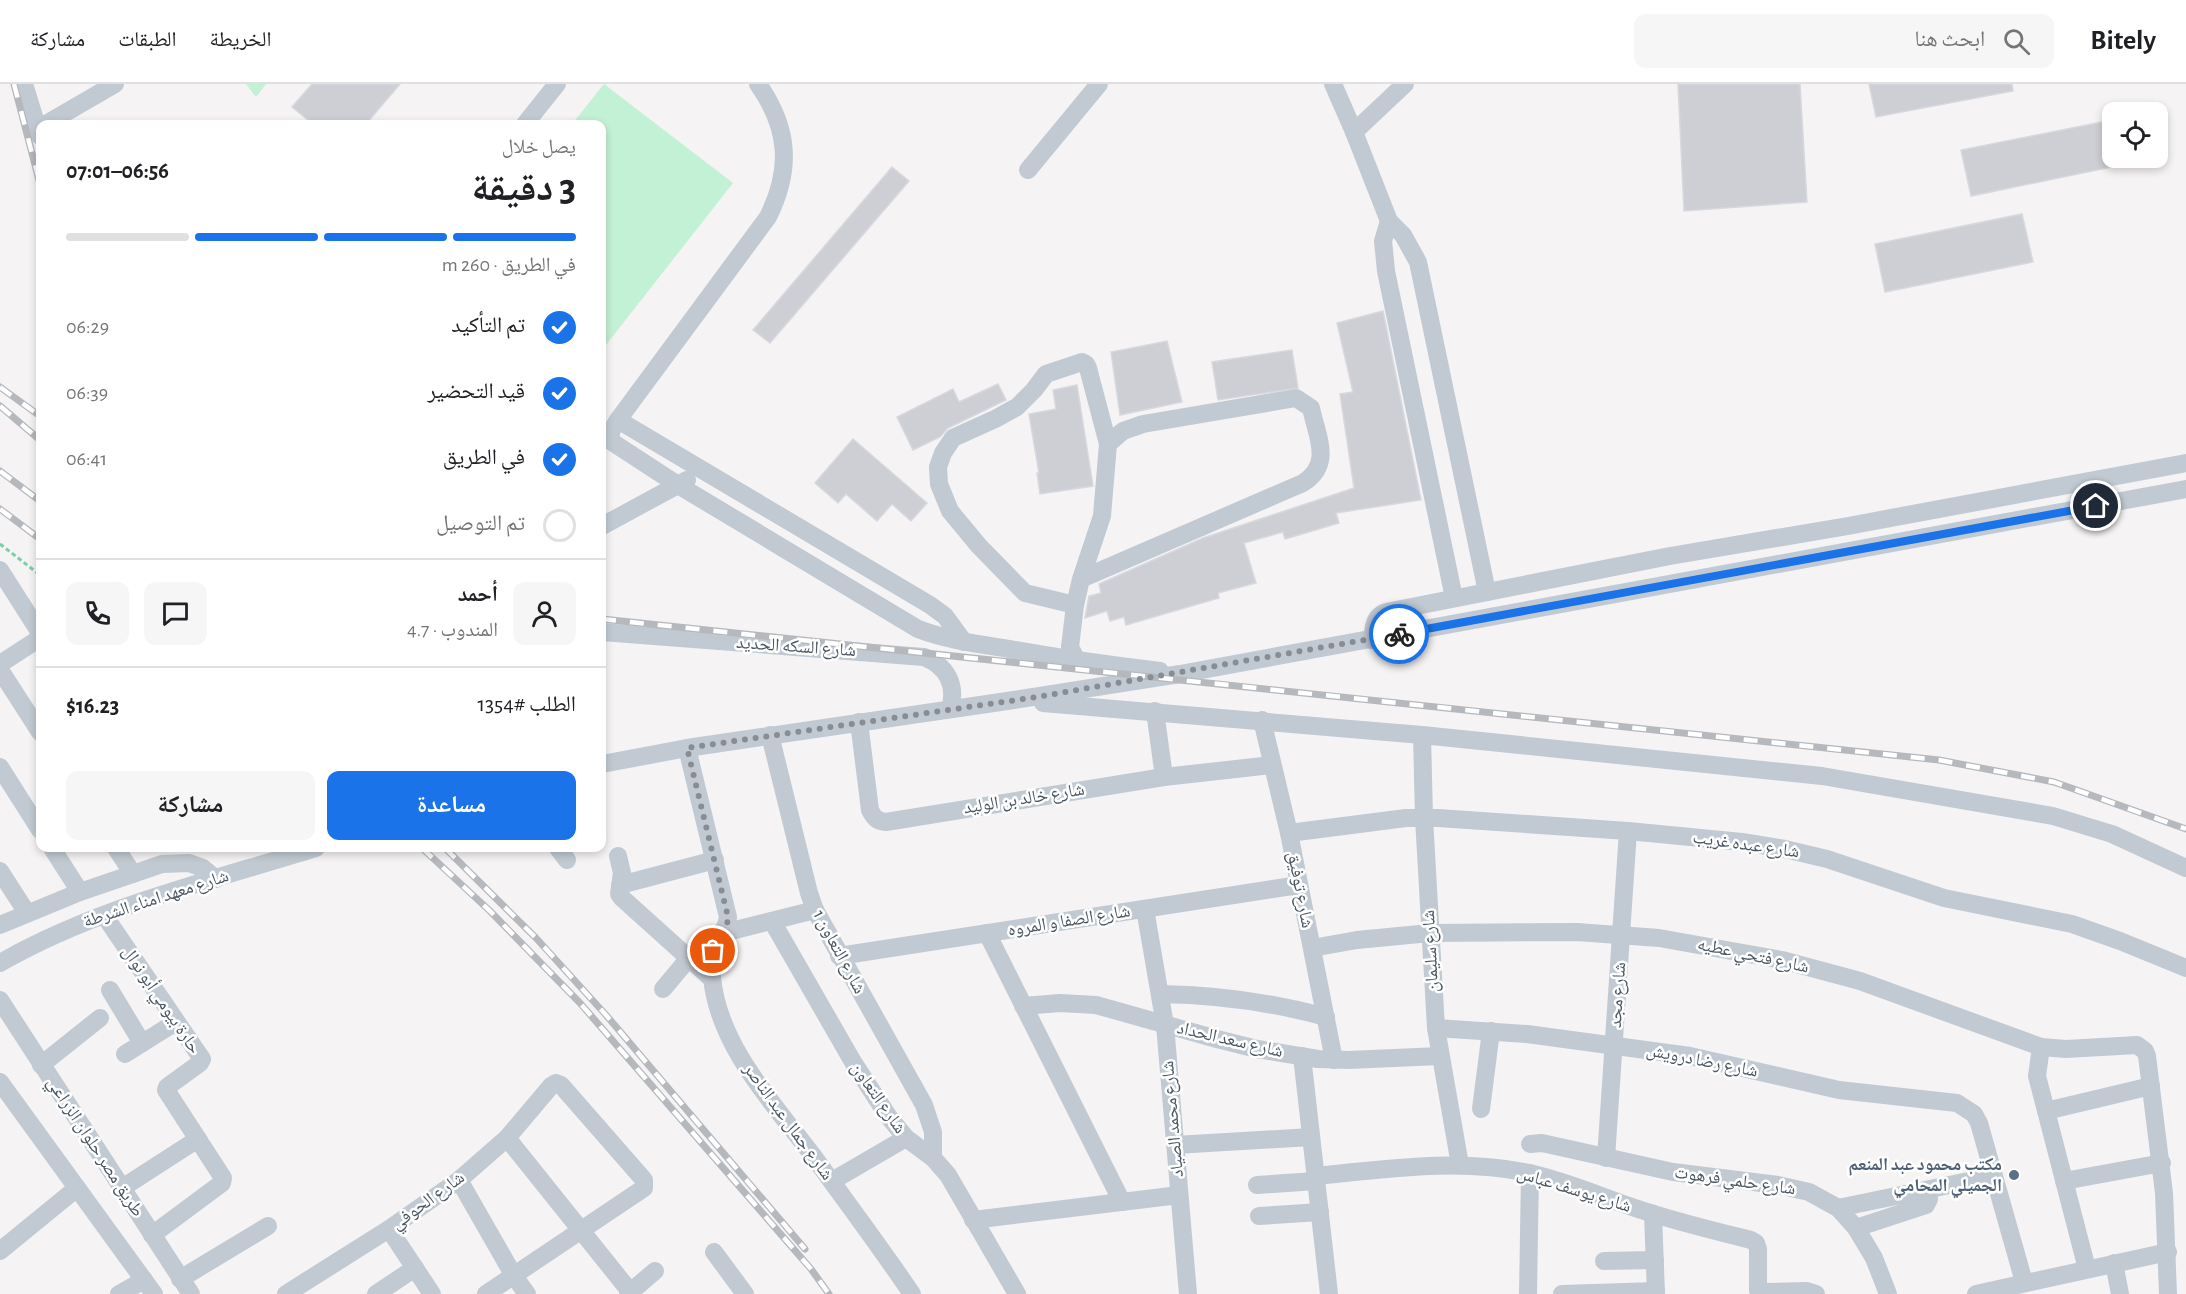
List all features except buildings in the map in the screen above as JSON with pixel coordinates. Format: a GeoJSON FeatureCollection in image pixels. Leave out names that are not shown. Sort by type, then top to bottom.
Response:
{"type":"FeatureCollection","features":[{"type":"Feature","properties":{"kind":"street"},"geometry":{"type":"LineString","coordinates":[[24,84],[38,120]]}},
{"type":"Feature","properties":{"kind":"street"},"geometry":{"type":"LineString","coordinates":[[56,120],[115,84]]}},
{"type":"Feature","properties":{"kind":"street"},"geometry":{"type":"LineString","coordinates":[[528,120],[557,84]]}},
{"type":"Feature","properties":{"kind":"street"},"geometry":{"type":"LineString","coordinates":[[759,84],[778,118],[783,137],[785,158],[783,178],[777,198],[768,217],[618,420],[610,433],[612,442],[678,485],[918,629],[964,642],[1180,674]]}},
{"type":"Feature","properties":{"kind":"street"},"geometry":{"type":"LineString","coordinates":[[1028,170],[1099,84]]}},
{"type":"Feature","properties":{"kind":"street"},"geometry":{"type":"LineString","coordinates":[[1332,84],[1354,132],[1389,221],[1403,235],[1418,262],[1487,592]]}},
{"type":"Feature","properties":{"kind":"street"},"geometry":{"type":"LineString","coordinates":[[1354,132],[1405,84]]}},
{"type":"Feature","properties":{"kind":"street"},"geometry":{"type":"LineString","coordinates":[[1389,221],[1383,241],[1386,271],[1454,598]]}},
{"type":"Feature","properties":{"kind":"street"},"geometry":{"type":"LineString","coordinates":[[1076,605],[1025,592],[1017,585],[979,546],[950,511],[939,484],[938,467],[943,453],[953,438],[1017,406],[1034,390],[1046,374],[1082,362],[1088,368],[1108,444],[1102,516],[1081,579],[1076,605],[1070,648],[1077,660]]}},
{"type":"Feature","properties":{"kind":"street"},"geometry":{"type":"LineString","coordinates":[[1081,579],[1303,483],[1313,477],[1320,468],[1321,459],[1311,408],[1296,398],[1143,424],[1123,431],[1108,444]]}},
{"type":"Feature","properties":{"kind":"street"},"geometry":{"type":"LineString","coordinates":[[618,420],[930,605],[945,616],[964,642]]}},
{"type":"Feature","properties":{"kind":"street"},"geometry":{"type":"LineString","coordinates":[[1372,640],[1374,624],[1379,615],[1454,598],[1670,556],[2186,463]]}},
{"type":"Feature","properties":{"kind":"street"},"geometry":{"type":"LineString","coordinates":[[606,524],[704,471]]}},
{"type":"Feature","properties":{"kind":"street"},"geometry":{"type":"LineString","coordinates":[[606,763],[770,735],[1180,674],[2186,489]]}},
{"type":"Feature","properties":{"kind":"street"},"geometry":{"type":"LineString","coordinates":[[1848,525],[1850,550]]}},
{"type":"Feature","properties":{"kind":"street"},"geometry":{"type":"LineString","coordinates":[[0,570],[36,627]]}},
{"type":"Feature","properties":{"kind":"street","name":"شارع السكه الحديد"},"geometry":{"type":"LineString","coordinates":[[606,632],[924,657],[934,661],[949,677],[953,698],[950,709]]}},
{"type":"Feature","properties":{"kind":"street"},"geometry":{"type":"LineString","coordinates":[[0,664],[36,641]]}},
{"type":"Feature","properties":{"kind":"street"},"geometry":{"type":"LineString","coordinates":[[0,670],[36,726]]}},
{"type":"Feature","properties":{"kind":"street"},"geometry":{"type":"LineString","coordinates":[[1014,700],[1422,735],[1822,776],[2053,816],[2083,824],[2186,868]]}},
{"type":"Feature","properties":{"kind":"street"},"geometry":{"type":"LineString","coordinates":[[1155,711],[1164,777]]}},
{"type":"Feature","properties":{"kind":"street","name":"شارع توفيق"},"geometry":{"type":"LineString","coordinates":[[1262,720],[1289,833],[1334,1060]]}},
{"type":"Feature","properties":{"kind":"street","name":"شارع خالد بن الوليد"},"geometry":{"type":"LineString","coordinates":[[859,722],[870,810],[873,817],[886,822],[1164,777],[1272,765]]}},
{"type":"Feature","properties":{"kind":"street","name":"شارع التعاون 1"},"geometry":{"type":"LineString","coordinates":[[770,735],[815,910],[924,1105],[933,1132],[933,1158]]}},
{"type":"Feature","properties":{"kind":"street","name":"شارع سليمان"},"geometry":{"type":"LineString","coordinates":[[1422,735],[1424,818],[1436,1028],[1460,1165]]}},
{"type":"Feature","properties":{"kind":"street","name":"شارع جمال عبد الناصر"},"geometry":{"type":"LineString","coordinates":[[687,748],[728,917],[727,925],[713,951],[712,979],[725,1026],[748,1069],[912,1294]]}},
{"type":"Feature","properties":{"kind":"street"},"geometry":{"type":"LineString","coordinates":[[0,767],[36,824]]}},
{"type":"Feature","properties":{"kind":"street","name":"شارع عبده غريب"},"geometry":{"type":"LineString","coordinates":[[1289,833],[1385,820],[1424,818],[1628,831],[1742,842],[1827,859],[1944,898],[2072,924],[2186,968]]}},
{"type":"Feature","properties":{"kind":"street","name":"شارع مجد"},"geometry":{"type":"LineString","coordinates":[[1606,1158],[1628,831]]}},
{"type":"Feature","properties":{"kind":"street"},"geometry":{"type":"LineString","coordinates":[[55,852],[80,892]]}},
{"type":"Feature","properties":{"kind":"street"},"geometry":{"type":"LineString","coordinates":[[119,852],[133,874]]}},
{"type":"Feature","properties":{"kind":"street","name":"شارع معهد امناء الشرطة"},"geometry":{"type":"LineString","coordinates":[[0,963],[47,938],[104,915],[303,852]]}},
{"type":"Feature","properties":{"kind":"street"},"geometry":{"type":"LineString","coordinates":[[0,925],[80,892],[184,855],[216,879]]}},
{"type":"Feature","properties":{"kind":"street"},"geometry":{"type":"LineString","coordinates":[[618,856],[622,873],[619,894],[622,898],[712,979]]}},
{"type":"Feature","properties":{"kind":"street"},"geometry":{"type":"LineString","coordinates":[[620,885],[715,860]]}},
{"type":"Feature","properties":{"kind":"street"},"geometry":{"type":"LineString","coordinates":[[0,871],[27,913]]}},
{"type":"Feature","properties":{"kind":"street","name":"شارع الصفا و المروه"},"geometry":{"type":"LineString","coordinates":[[839,956],[1299,885]]}},
{"type":"Feature","properties":{"kind":"street","name":"شارع محمد الصياد"},"geometry":{"type":"LineString","coordinates":[[1145,909],[1165,1025],[1188,1294]]}},
{"type":"Feature","properties":{"kind":"street"},"geometry":{"type":"LineString","coordinates":[[723,933],[815,910]]}},
{"type":"Feature","properties":{"kind":"street","name":"حارة بيومي أبو نوال"},"geometry":{"type":"LineString","coordinates":[[104,915],[202,1061],[166,1090],[223,1182],[152,1235]]}},
{"type":"Feature","properties":{"kind":"street","name":"شارع التعاون"},"geometry":{"type":"LineString","coordinates":[[772,921],[853,1062],[888,1116],[906,1138],[933,1158],[948,1175],[1017,1294]]}},
{"type":"Feature","properties":{"kind":"street","name":"شارع فتحي عطيه"},"geometry":{"type":"LineString","coordinates":[[1312,948],[1357,940],[1430,933],[1527,931],[1622,934],[1702,945],[1793,963],[1860,981],[2042,1047],[2066,1049],[2137,1045],[2147,1056],[2162,1163],[2168,1252],[2168,1294]]}},
{"type":"Feature","properties":{"kind":"street"},"geometry":{"type":"LineString","coordinates":[[987,933],[1122,1202]]}},
{"type":"Feature","properties":{"kind":"street"},"geometry":{"type":"LineString","coordinates":[[663,988],[689,958]]}},
{"type":"Feature","properties":{"kind":"street"},"geometry":{"type":"LineString","coordinates":[[110,990],[142,1043]]}},
{"type":"Feature","properties":{"kind":"street"},"geometry":{"type":"LineString","coordinates":[[1161,994],[1244,999],[1285,1006],[1326,1017]]}},
{"type":"Feature","properties":{"kind":"street","name":"طريق مصر حلوان الزراعي"},"geometry":{"type":"LineString","coordinates":[[0,1000],[191,1294]]}},
{"type":"Feature","properties":{"kind":"street","name":"شارع سعد الحداد"},"geometry":{"type":"LineString","coordinates":[[1023,1006],[1077,1003],[1095,1005],[1257,1049],[1334,1060],[1440,1056]]}},
{"type":"Feature","properties":{"kind":"street"},"geometry":{"type":"LineString","coordinates":[[41,1065],[100,1018]]}},
{"type":"Feature","properties":{"kind":"street"},"geometry":{"type":"LineString","coordinates":[[126,1054],[176,1022]]}},
{"type":"Feature","properties":{"kind":"street","name":"شارع رضا درويش"},"geometry":{"type":"LineString","coordinates":[[1436,1028],[1491,1031],[1615,1045],[1690,1056],[1839,1090],[1941,1100],[1966,1107],[1974,1114],[1979,1123],[1993,1176]]}},
{"type":"Feature","properties":{"kind":"street"},"geometry":{"type":"LineString","coordinates":[[1481,1109],[1491,1031]]}},
{"type":"Feature","properties":{"kind":"street"},"geometry":{"type":"LineString","coordinates":[[2042,1047],[2037,1076],[2087,1269]]}},
{"type":"Feature","properties":{"kind":"street"},"geometry":{"type":"LineString","coordinates":[[1302,1056],[1329,1294]]}},
{"type":"Feature","properties":{"kind":"street","name":"طريق مصر حلوان الزراعي"},"geometry":{"type":"LineString","coordinates":[[0,1082],[149,1287]]}},
{"type":"Feature","properties":{"kind":"street","name":"شارع الحوفي"},"geometry":{"type":"LineString","coordinates":[[286,1294],[305,1289],[459,1180],[507,1138],[556,1083],[561,1085],[644,1180],[644,1188],[640,1192],[581,1231]]}},
{"type":"Feature","properties":{"kind":"street"},"geometry":{"type":"LineString","coordinates":[[2046,1111],[2151,1086]]}},
{"type":"Feature","properties":{"kind":"street"},"geometry":{"type":"LineString","coordinates":[[1175,1145],[1311,1137]]}},
{"type":"Feature","properties":{"kind":"street"},"geometry":{"type":"LineString","coordinates":[[507,1138],[630,1293],[655,1271]]}},
{"type":"Feature","properties":{"kind":"street"},"geometry":{"type":"LineString","coordinates":[[832,1182],[906,1138]]}},
{"type":"Feature","properties":{"kind":"street"},"geometry":{"type":"LineString","coordinates":[[122,1188],[198,1139]]}},
{"type":"Feature","properties":{"kind":"street","name":"شارع حلمي فرهوت"},"geometry":{"type":"LineString","coordinates":[[1530,1144],[1542,1143],[1673,1172],[1778,1185],[1809,1192],[1838,1209],[1856,1228],[1875,1258],[1888,1294]]}},
{"type":"Feature","properties":{"kind":"street"},"geometry":{"type":"LineString","coordinates":[[2064,1182],[2162,1163]]}},
{"type":"Feature","properties":{"kind":"street","name":"شارع يوسف عباس"},"geometry":{"type":"LineString","coordinates":[[1257,1185],[1407,1166],[1460,1165],[1530,1173],[1653,1214],[1754,1242],[1758,1249],[1757,1287],[1761,1291],[1807,1291],[1816,1294]]}},
{"type":"Feature","properties":{"kind":"street"},"geometry":{"type":"LineString","coordinates":[[1528,1294],[1530,1173]]}},
{"type":"Feature","properties":{"kind":"street"},"geometry":{"type":"LineString","coordinates":[[1838,1209],[1993,1176],[2024,1282]]}},
{"type":"Feature","properties":{"kind":"street"},"geometry":{"type":"LineString","coordinates":[[459,1180],[514,1276],[527,1294]]}},
{"type":"Feature","properties":{"kind":"street"},"geometry":{"type":"LineString","coordinates":[[0,1251],[77,1188]]}},
{"type":"Feature","properties":{"kind":"street"},"geometry":{"type":"LineString","coordinates":[[1856,1228],[1926,1205],[1929,1199],[1927,1190]]}},
{"type":"Feature","properties":{"kind":"street"},"geometry":{"type":"LineString","coordinates":[[974,1220],[1179,1195]]}},
{"type":"Feature","properties":{"kind":"street"},"geometry":{"type":"LineString","coordinates":[[1258,1216],[1320,1212]]}},
{"type":"Feature","properties":{"kind":"street"},"geometry":{"type":"LineString","coordinates":[[1562,1294],[1656,1293],[1653,1214]]}},
{"type":"Feature","properties":{"kind":"street"},"geometry":{"type":"LineString","coordinates":[[180,1279],[268,1226]]}},
{"type":"Feature","properties":{"kind":"street"},"geometry":{"type":"LineString","coordinates":[[389,1229],[432,1294]]}},
{"type":"Feature","properties":{"kind":"street"},"geometry":{"type":"LineString","coordinates":[[486,1294],[581,1231]]}},
{"type":"Feature","properties":{"kind":"street"},"geometry":{"type":"LineString","coordinates":[[714,1252],[743,1293]]}},
{"type":"Feature","properties":{"kind":"street"},"geometry":{"type":"LineString","coordinates":[[1976,1294],[2168,1252]]}},
{"type":"Feature","properties":{"kind":"street"},"geometry":{"type":"LineString","coordinates":[[1604,1261],[1655,1260]]}},
{"type":"Feature","properties":{"kind":"street"},"geometry":{"type":"LineString","coordinates":[[2114,1263],[2120,1294]]}},
{"type":"Feature","properties":{"kind":"street"},"geometry":{"type":"LineString","coordinates":[[376,1294],[415,1268]]}},
{"type":"Feature","properties":{"kind":"street"},"geometry":{"type":"LineString","coordinates":[[119,1294],[149,1287]]}},
{"type":"Feature","properties":{"kind":"path"},"geometry":{"type":"LineString","coordinates":[[0,544],[36,572]]}},
{"type":"Feature","properties":{"kind":"green space"},"geometry":{"type":"Polygon","coordinates":[[[246,84],[266,84],[256,97],[246,84]]]}},
{"type":"Feature","properties":{"kind":"green space"},"geometry":{"type":"Polygon","coordinates":[[[604,84],[733,183],[606,345],[606,120],[575,120],[604,84]]]}},
{"type":"Feature","properties":{"kind":"railway"},"geometry":{"type":"LineString","coordinates":[[14,84],[36,169]]}},
{"type":"Feature","properties":{"kind":"railway"},"geometry":{"type":"LineString","coordinates":[[0,387],[36,413]]}},
{"type":"Feature","properties":{"kind":"railway"},"geometry":{"type":"LineString","coordinates":[[0,406],[36,437]]}},
{"type":"Feature","properties":{"kind":"railway"},"geometry":{"type":"LineString","coordinates":[[0,471],[36,498]]}},
{"type":"Feature","properties":{"kind":"railway"},"geometry":{"type":"LineString","coordinates":[[0,509],[36,536]]}},
{"type":"Feature","properties":{"kind":"railway"},"geometry":{"type":"LineString","coordinates":[[606,619],[1939,760],[2054,782],[2186,829]]}},
{"type":"Feature","properties":{"kind":"railway"},"geometry":{"type":"LineString","coordinates":[[426,852],[490,911],[580,1003],[811,1269],[829,1294]]}},
{"type":"Feature","properties":{"kind":"railway"},"geometry":{"type":"LineString","coordinates":[[449,852],[536,938],[606,1015],[805,1249]]}},
{"type":"Feature","properties":{"kind":"way so far"},"geometry":{"type":"LineString","coordinates":[[713,951],[727,925],[728,917],[687,748],[1037,697],[1180,674],[1399,634]]}},
{"type":"Feature","properties":{"kind":"place","name":"مكتب محمود عبد المنعم الجميلي المحامي"},"geometry":{"type":"Point","coordinates":[2014,1175]}},
{"type":"Feature","properties":{"kind":"route"},"geometry":{"type":"LineString","coordinates":[[1399,634],[2096,506]]}}]}
